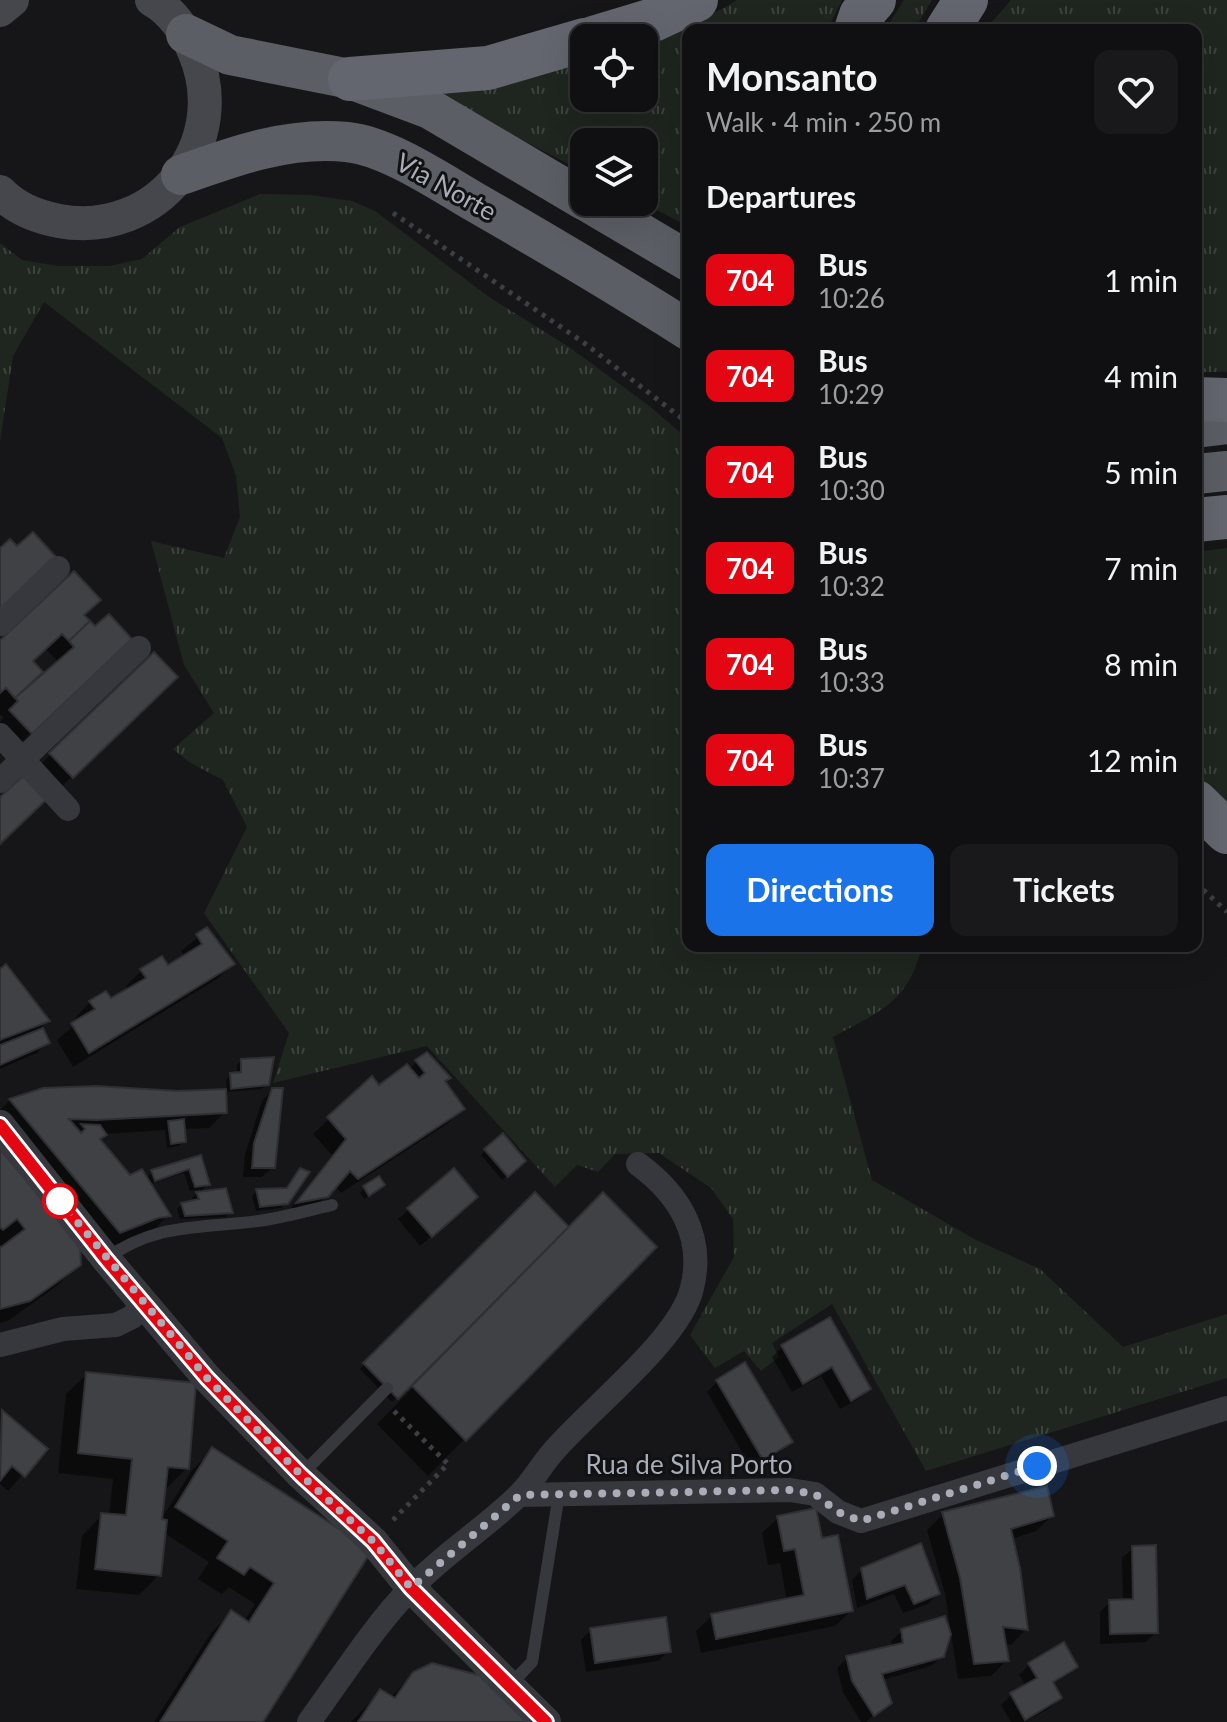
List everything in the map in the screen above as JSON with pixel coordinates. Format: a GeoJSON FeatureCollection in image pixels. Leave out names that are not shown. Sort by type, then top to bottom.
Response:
{"type":"FeatureCollection","features":[{"type":"Feature","properties":{"kind":"highway"},"geometry":{"type":"LineString","coordinates":[[640,24],[696,0]]}},
{"type":"Feature","properties":{"kind":"highway"},"geometry":{"type":"LineString","coordinates":[[858,24],[861,15],[874,0]]}},
{"type":"Feature","properties":{"kind":"highway"},"geometry":{"type":"LineString","coordinates":[[951,24],[966,0]]}},
{"type":"Feature","properties":{"kind":"highway"},"geometry":{"type":"LineString","coordinates":[[186,34],[230,55],[350,79],[430,109],[570,192]]}},
{"type":"Feature","properties":{"kind":"highway"},"geometry":{"type":"LineString","coordinates":[[350,79],[488,68],[570,44]]}},
{"type":"Feature","properties":{"kind":"highway","name":"Via Norte"},"geometry":{"type":"LineString","coordinates":[[181,175],[243,152],[293,143],[349,142],[400,159],[598,273],[682,326]]}},
{"type":"Feature","properties":{"kind":"highway"},"geometry":{"type":"LineString","coordinates":[[612,216],[682,257]]}},
{"type":"Feature","properties":{"kind":"highway"},"geometry":{"type":"LineString","coordinates":[[1202,399],[1227,400]]}},
{"type":"Feature","properties":{"kind":"highway"},"geometry":{"type":"LineString","coordinates":[[1202,427],[1227,424]]}},
{"type":"Feature","properties":{"kind":"highway"},"geometry":{"type":"LineString","coordinates":[[1202,473],[1227,471]]}},
{"type":"Feature","properties":{"kind":"highway"},"geometry":{"type":"LineString","coordinates":[[1202,519],[1227,517]]}},
{"type":"Feature","properties":{"kind":"highway"},"geometry":{"type":"LineString","coordinates":[[1202,808],[1227,832]]}},
{"type":"Feature","properties":{"kind":"main road"},"geometry":{"type":"LineString","coordinates":[[0,10],[12,0]]}},
{"type":"Feature","properties":{"kind":"main road"},"geometry":{"type":"LineString","coordinates":[[0,192],[41,218],[79,225],[118,220],[154,203],[181,175],[199,142],[206,105],[201,68],[186,34],[152,0]]}},
{"type":"Feature","properties":{"kind":"street"},"geometry":{"type":"LineString","coordinates":[[0,624],[58,568]]}},
{"type":"Feature","properties":{"kind":"street"},"geometry":{"type":"LineString","coordinates":[[0,781],[139,648]]}},
{"type":"Feature","properties":{"kind":"street"},"geometry":{"type":"LineString","coordinates":[[0,735],[68,809]]}},
{"type":"Feature","properties":{"kind":"street"},"geometry":{"type":"LineString","coordinates":[[0,1125],[106,1259],[207,1378],[301,1475],[373,1541],[411,1588],[546,1722]]}},
{"type":"Feature","properties":{"kind":"street"},"geometry":{"type":"LineString","coordinates":[[309,1722],[411,1588],[520,1495],[552,1452],[611,1395],[671,1329],[692,1292],[696,1264],[689,1223],[661,1181],[638,1164]]}},
{"type":"Feature","properties":{"kind":"street"},"geometry":{"type":"LineString","coordinates":[[0,1364],[8,1343],[63,1329],[116,1325],[132,1317],[144,1304]]}},
{"type":"Feature","properties":{"kind":"street","name":"Rua de Silva Porto"},"geometry":{"type":"LineString","coordinates":[[520,1495],[790,1490],[815,1494],[838,1512],[861,1521],[1227,1408]]}},
{"type":"Feature","properties":{"kind":"lane"},"geometry":{"type":"LineString","coordinates":[[106,1259],[126,1244],[179,1228],[266,1220],[332,1205]]}},
{"type":"Feature","properties":{"kind":"lane"},"geometry":{"type":"LineString","coordinates":[[301,1475],[383,1392]]}},
{"type":"Feature","properties":{"kind":"lane","name":"Rua de Silva Porto"},"geometry":{"type":"LineString","coordinates":[[509,1686],[532,1662],[559,1494]]}},
{"type":"Feature","properties":{"kind":"path"},"geometry":{"type":"LineString","coordinates":[[393,213],[583,342],[682,418]]}},
{"type":"Feature","properties":{"kind":"path"},"geometry":{"type":"LineString","coordinates":[[1202,889],[1227,912]]}},
{"type":"Feature","properties":{"kind":"path"},"geometry":{"type":"LineString","coordinates":[[373,1541],[448,1464],[383,1392]]}},
{"type":"Feature","properties":{"kind":"green space"},"geometry":{"type":"Polygon","coordinates":[[[737,0],[842,0],[830,24],[687,24],[737,0]]]}},
{"type":"Feature","properties":{"kind":"green space"},"geometry":{"type":"Polygon","coordinates":[[[904,0],[932,0],[918,24],[889,24],[904,0]]]}},
{"type":"Feature","properties":{"kind":"green space"},"geometry":{"type":"Polygon","coordinates":[[[1011,0],[1227,0],[1227,372],[1202,372],[1202,24],[990,24],[1011,0]]]}},
{"type":"Feature","properties":{"kind":"green space"},"geometry":{"type":"Polygon","coordinates":[[[682,26],[682,223],[658,211],[658,128],[570,128],[570,165],[425,90],[570,64],[570,112],[658,112],[658,36],[682,26]]]}},
{"type":"Feature","properties":{"kind":"green space"},"geometry":{"type":"Polygon","coordinates":[[[260,194],[310,195],[352,201],[375,211],[489,297],[569,347],[682,434],[682,952],[920,952],[909,981],[890,1003],[833,1037],[872,1180],[976,1240],[1040,1269],[1123,1347],[1227,1314],[1227,1378],[926,1471],[832,1304],[772,1343],[779,1357],[761,1371],[744,1351],[715,1368],[690,1335],[734,1257],[733,1219],[711,1188],[659,1153],[615,1154],[598,1172],[577,1165],[555,1187],[427,1046],[273,1083],[289,1033],[204,913],[247,827],[223,780],[189,762],[173,749],[214,713],[184,665],[151,541],[224,558],[240,517],[236,476],[222,438],[44,302],[13,356],[0,442],[0,243],[22,260],[58,266],[109,266],[142,259],[180,227],[260,194]]]}},
{"type":"Feature","properties":{"kind":"green space"},"geometry":{"type":"Polygon","coordinates":[[[1227,548],[1227,806],[1202,782],[1202,551],[1227,548]]]}},
{"type":"Feature","properties":{"kind":"building"},"geometry":{"type":"Polygon","coordinates":[[[33,532],[56,557],[0,610],[0,548],[10,539],[17,546],[33,532]]]}},
{"type":"Feature","properties":{"kind":"building"},"geometry":{"type":"Polygon","coordinates":[[[74,571],[101,600],[84,615],[90,621],[69,641],[62,634],[33,661],[43,672],[15,698],[6,688],[0,693],[0,640],[74,571]]]}},
{"type":"Feature","properties":{"kind":"building"},"geometry":{"type":"Polygon","coordinates":[[[109,614],[132,639],[32,734],[9,710],[18,701],[15,698],[74,647],[69,641],[90,621],[95,626],[109,614]]]}},
{"type":"Feature","properties":{"kind":"building"},"geometry":{"type":"Polygon","coordinates":[[[154,652],[178,677],[73,778],[49,753],[154,652]]]}},
{"type":"Feature","properties":{"kind":"building"},"geometry":{"type":"Polygon","coordinates":[[[25,774],[48,798],[0,844],[0,797],[25,774]]]}},
{"type":"Feature","properties":{"kind":"building"},"geometry":{"type":"Polygon","coordinates":[[[207,927],[235,964],[89,1053],[71,1023],[95,1009],[89,1001],[106,991],[111,998],[146,978],[140,969],[162,956],[168,965],[202,944],[196,934],[207,927]]]}},
{"type":"Feature","properties":{"kind":"building"},"geometry":{"type":"Polygon","coordinates":[[[6,964],[50,1021],[0,1040],[0,969],[6,964]]]}},
{"type":"Feature","properties":{"kind":"building"},"geometry":{"type":"Polygon","coordinates":[[[43,1028],[50,1043],[0,1065],[0,1045],[43,1028]]]}},
{"type":"Feature","properties":{"kind":"building"},"geometry":{"type":"Polygon","coordinates":[[[427,1052],[451,1078],[445,1081],[465,1109],[358,1179],[350,1171],[328,1197],[296,1203],[346,1139],[327,1117],[372,1076],[379,1085],[407,1064],[419,1078],[425,1073],[415,1060],[427,1052]]]}},
{"type":"Feature","properties":{"kind":"building"},"geometry":{"type":"Polygon","coordinates":[[[274,1057],[269,1085],[231,1089],[230,1073],[241,1072],[241,1059],[274,1057]]]}},
{"type":"Feature","properties":{"kind":"building"},"geometry":{"type":"Polygon","coordinates":[[[96,1086],[178,1091],[226,1089],[227,1113],[69,1119],[81,1133],[85,1129],[81,1124],[100,1125],[107,1135],[100,1139],[130,1175],[142,1169],[171,1216],[120,1233],[9,1099],[43,1088],[96,1086]]]}},
{"type":"Feature","properties":{"kind":"building"},"geometry":{"type":"Polygon","coordinates":[[[272,1088],[283,1088],[275,1168],[252,1168],[254,1143],[272,1088]]]}},
{"type":"Feature","properties":{"kind":"building"},"geometry":{"type":"Polygon","coordinates":[[[184,1119],[186,1142],[171,1144],[168,1121],[184,1119]]]}},
{"type":"Feature","properties":{"kind":"building"},"geometry":{"type":"Polygon","coordinates":[[[503,1133],[526,1161],[508,1177],[484,1149],[503,1133]]]}},
{"type":"Feature","properties":{"kind":"building"},"geometry":{"type":"Polygon","coordinates":[[[0,1149],[80,1244],[81,1265],[30,1301],[0,1309],[0,1248],[25,1229],[17,1219],[3,1230],[0,1227],[0,1149]]]}},
{"type":"Feature","properties":{"kind":"building"},"geometry":{"type":"Polygon","coordinates":[[[201,1155],[210,1185],[195,1187],[189,1169],[155,1181],[151,1170],[201,1155]]]}},
{"type":"Feature","properties":{"kind":"building"},"geometry":{"type":"Polygon","coordinates":[[[300,1168],[310,1172],[288,1204],[260,1207],[256,1189],[287,1188],[300,1168]]]}},
{"type":"Feature","properties":{"kind":"building"},"geometry":{"type":"Polygon","coordinates":[[[454,1168],[478,1197],[432,1237],[407,1208],[454,1168]]]}},
{"type":"Feature","properties":{"kind":"building"},"geometry":{"type":"Polygon","coordinates":[[[379,1176],[385,1185],[369,1196],[363,1186],[379,1176]]]}},
{"type":"Feature","properties":{"kind":"building"},"geometry":{"type":"Polygon","coordinates":[[[226,1188],[233,1213],[185,1216],[181,1203],[199,1199],[196,1192],[226,1188]]]}},
{"type":"Feature","properties":{"kind":"building"},"geometry":{"type":"Polygon","coordinates":[[[535,1192],[569,1227],[398,1399],[363,1363],[535,1192]]]}},
{"type":"Feature","properties":{"kind":"building"},"geometry":{"type":"Polygon","coordinates":[[[603,1192],[657,1247],[466,1441],[412,1386],[603,1192]]]}},
{"type":"Feature","properties":{"kind":"building"},"geometry":{"type":"Polygon","coordinates":[[[830,1317],[871,1389],[851,1401],[832,1367],[803,1384],[781,1345],[830,1317]]]}},
{"type":"Feature","properties":{"kind":"building"},"geometry":{"type":"Polygon","coordinates":[[[745,1362],[793,1442],[763,1460],[716,1380],[745,1362]]]}},
{"type":"Feature","properties":{"kind":"building"},"geometry":{"type":"Polygon","coordinates":[[[86,1372],[196,1383],[189,1469],[168,1467],[162,1519],[167,1520],[161,1576],[95,1569],[101,1513],[126,1515],[132,1459],[78,1453],[86,1372]]]}},
{"type":"Feature","properties":{"kind":"building"},"geometry":{"type":"Polygon","coordinates":[[[2,1410],[48,1449],[25,1477],[12,1466],[0,1481],[2,1410]]]}},
{"type":"Feature","properties":{"kind":"building"},"geometry":{"type":"Polygon","coordinates":[[[212,1447],[372,1550],[263,1722],[160,1722],[231,1610],[249,1622],[274,1583],[250,1567],[244,1575],[217,1558],[228,1541],[175,1507],[212,1447]]]}},
{"type":"Feature","properties":{"kind":"building"},"geometry":{"type":"Polygon","coordinates":[[[1047,1486],[1054,1516],[1011,1529],[1020,1568],[1028,1630],[1003,1627],[1009,1661],[974,1664],[960,1578],[942,1512],[1047,1486]]]}},
{"type":"Feature","properties":{"kind":"building"},"geometry":{"type":"Polygon","coordinates":[[[816,1508],[822,1538],[838,1535],[853,1611],[716,1639],[711,1614],[804,1595],[795,1549],[784,1551],[777,1516],[816,1508]]]}},
{"type":"Feature","properties":{"kind":"building"},"geometry":{"type":"Polygon","coordinates":[[[921,1543],[940,1594],[914,1604],[905,1585],[867,1599],[861,1568],[921,1543]]]}},
{"type":"Feature","properties":{"kind":"building"},"geometry":{"type":"Polygon","coordinates":[[[1156,1545],[1158,1633],[1110,1634],[1109,1600],[1133,1599],[1132,1546],[1156,1545]]]}},
{"type":"Feature","properties":{"kind":"building"},"geometry":{"type":"Polygon","coordinates":[[[945,1616],[951,1634],[944,1657],[882,1674],[892,1703],[874,1716],[852,1681],[846,1656],[903,1643],[901,1629],[945,1616]]]}},
{"type":"Feature","properties":{"kind":"building"},"geometry":{"type":"Polygon","coordinates":[[[666,1617],[671,1652],[595,1663],[590,1628],[666,1617]]]}},
{"type":"Feature","properties":{"kind":"building"},"geometry":{"type":"Polygon","coordinates":[[[1064,1642],[1078,1667],[1053,1682],[1062,1698],[1025,1720],[1010,1693],[1037,1678],[1028,1663],[1064,1642]]]}},
{"type":"Feature","properties":{"kind":"building"},"geometry":{"type":"Polygon","coordinates":[[[432,1663],[494,1679],[534,1722],[358,1722],[380,1689],[395,1698],[413,1672],[432,1663]]]}},
{"type":"Feature","properties":{"kind":"bus line","name":"704"},"geometry":{"type":"LineString","coordinates":[[0,1125],[106,1259],[207,1378],[301,1475],[373,1541],[411,1588],[546,1722]]}},
{"type":"Feature","properties":{"kind":"route"},"geometry":{"type":"LineString","coordinates":[[60,1201],[207,1378],[301,1475],[373,1541],[411,1588],[520,1495],[790,1490],[815,1494],[838,1512],[861,1521],[1037,1466]]}}]}
